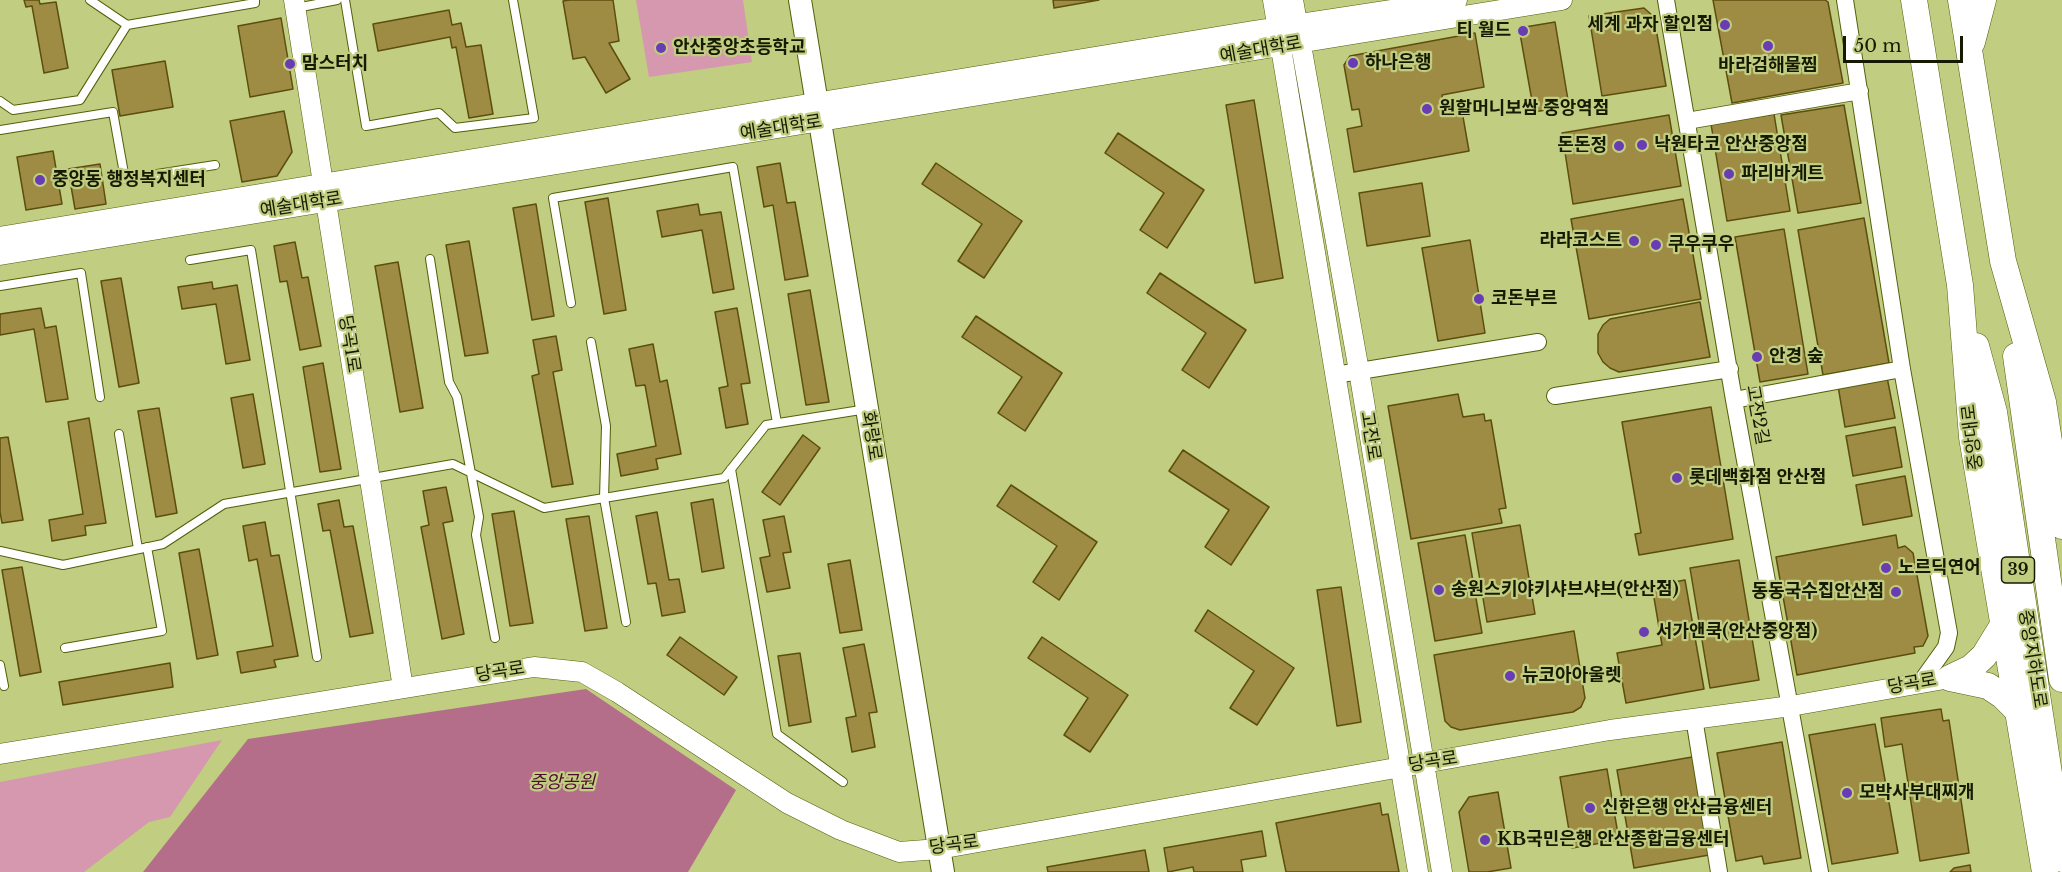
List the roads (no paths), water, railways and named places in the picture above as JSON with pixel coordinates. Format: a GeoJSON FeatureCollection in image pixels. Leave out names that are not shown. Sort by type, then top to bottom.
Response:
{"type":"FeatureCollection","features":[{"type":"Feature","properties":{"kind":"main road","name":"화랑로"},"geometry":{"type":"LineString","coordinates":[[800,0],[943,872]]}},
{"type":"Feature","properties":{"kind":"main road"},"geometry":{"type":"LineString","coordinates":[[1897,0],[1918,28]]}},
{"type":"Feature","properties":{"kind":"main road","name":"중앙대로"},"geometry":{"type":"LineString","coordinates":[[1914,0],[1960,285],[1972,437],[2045,872]]}},
{"type":"Feature","properties":{"kind":"main road","name":"39"},"geometry":{"type":"LineString","coordinates":[[1961,0],[2003,261]]}},
{"type":"Feature","properties":{"kind":"main road"},"geometry":{"type":"LineString","coordinates":[[1969,51],[1983,0]]}},
{"type":"Feature","properties":{"kind":"main road"},"geometry":{"type":"LineString","coordinates":[[2003,261],[2043,402],[2062,526]]}},
{"type":"Feature","properties":{"kind":"main road","name":"중앙지하도로"},"geometry":{"type":"LineString","coordinates":[[2003,261],[2062,679]]}},
{"type":"Feature","properties":{"kind":"main road","name":"중앙지하도로"},"geometry":{"type":"LineString","coordinates":[[1960,285],[1994,412],[2062,859]]}},
{"type":"Feature","properties":{"kind":"main road"},"geometry":{"type":"LineString","coordinates":[[1950,678],[1971,668],[1984,656],[2003,625]]}},
{"type":"Feature","properties":{"kind":"main road"},"geometry":{"type":"LineString","coordinates":[[1950,678],[1988,686],[2018,711]]}},
{"type":"Feature","properties":{"kind":"street","name":"고잔로"},"geometry":{"type":"LineString","coordinates":[[1273,0],[1418,872]]}},
{"type":"Feature","properties":{"kind":"street","name":"고잔로"},"geometry":{"type":"LineString","coordinates":[[1293,0],[1359,371],[1442,872]]}},
{"type":"Feature","properties":{"kind":"street","name":"예술대학로"},"geometry":{"type":"LineString","coordinates":[[0,237],[325,192],[819,112],[1279,37],[1456,0]]}},
{"type":"Feature","properties":{"kind":"street","name":"예술대학로"},"geometry":{"type":"LineString","coordinates":[[1300,33],[1562,0]]}},
{"type":"Feature","properties":{"kind":"street","name":"고잔2길"},"geometry":{"type":"LineString","coordinates":[[1666,0],[1734,399],[1820,872]]}},
{"type":"Feature","properties":{"kind":"street"},"geometry":{"type":"LineString","coordinates":[[1845,0],[1902,369],[1949,633],[1946,646],[1922,682]]}},
{"type":"Feature","properties":{"kind":"street","name":"당곡1로"},"geometry":{"type":"LineString","coordinates":[[295,4],[403,688]]}},
{"type":"Feature","properties":{"kind":"street"},"geometry":{"type":"LineString","coordinates":[[1687,121],[1860,91]]}},
{"type":"Feature","properties":{"kind":"street","name":"예술대학로"},"geometry":{"type":"LineString","coordinates":[[0,255],[325,192]]}},
{"type":"Feature","properties":{"kind":"street"},"geometry":{"type":"LineString","coordinates":[[1335,375],[1538,342]]}},
{"type":"Feature","properties":{"kind":"street"},"geometry":{"type":"LineString","coordinates":[[1555,396],[1730,369]]}},
{"type":"Feature","properties":{"kind":"street"},"geometry":{"type":"LineString","coordinates":[[1734,399],[1902,369]]}},
{"type":"Feature","properties":{"kind":"street","name":"당곡로"},"geometry":{"type":"LineString","coordinates":[[0,754],[534,667],[582,672],[617,692],[787,803],[841,830],[899,852],[939,849],[1610,730],[1791,706],[1950,678]]}},
{"type":"Feature","properties":{"kind":"street"},"geometry":{"type":"LineString","coordinates":[[1694,718],[1719,872]]}},
{"type":"Feature","properties":{"kind":"lane"},"geometry":{"type":"LineString","coordinates":[[90,0],[127,25],[255,3],[255,0]]}},
{"type":"Feature","properties":{"kind":"lane"},"geometry":{"type":"LineString","coordinates":[[295,4],[337,0]]}},
{"type":"Feature","properties":{"kind":"lane"},"geometry":{"type":"LineString","coordinates":[[345,0],[366,126],[439,113],[456,128],[534,118],[513,0]]}},
{"type":"Feature","properties":{"kind":"lane"},"geometry":{"type":"LineString","coordinates":[[0,101],[13,111],[80,100],[127,25]]}},
{"type":"Feature","properties":{"kind":"lane"},"geometry":{"type":"LineString","coordinates":[[0,130],[113,112],[125,179],[214,165]]}},
{"type":"Feature","properties":{"kind":"lane"},"geometry":{"type":"LineString","coordinates":[[571,303],[554,198],[733,167],[777,423]]}},
{"type":"Feature","properties":{"kind":"lane"},"geometry":{"type":"LineString","coordinates":[[190,260],[251,250],[317,657]]}},
{"type":"Feature","properties":{"kind":"lane"},"geometry":{"type":"LineString","coordinates":[[430,259],[449,382],[457,398],[479,517],[476,535],[495,638]]}},
{"type":"Feature","properties":{"kind":"lane"},"geometry":{"type":"LineString","coordinates":[[0,286],[81,273],[100,397]]}},
{"type":"Feature","properties":{"kind":"lane"},"geometry":{"type":"LineString","coordinates":[[591,342],[606,426],[604,498],[626,622]]}},
{"type":"Feature","properties":{"kind":"lane"},"geometry":{"type":"LineString","coordinates":[[0,551],[63,565],[163,544],[224,504],[453,464],[544,508],[724,478],[766,425],[867,409]]}},
{"type":"Feature","properties":{"kind":"lane"},"geometry":{"type":"LineString","coordinates":[[65,648],[162,631],[118,434]]}},
{"type":"Feature","properties":{"kind":"lane"},"geometry":{"type":"LineString","coordinates":[[731,469],[777,734],[843,782]]}},
{"type":"Feature","properties":{"kind":"lane"},"geometry":{"type":"LineString","coordinates":[[0,665],[4,686]]}},
{"type":"Feature","properties":{"kind":"place","name":"세계 과자 할인점"},"geometry":{"type":"Point","coordinates":[1725,25]}},
{"type":"Feature","properties":{"kind":"place","name":"티 월드"},"geometry":{"type":"Point","coordinates":[1523,31]}},
{"type":"Feature","properties":{"kind":"place","name":"바라검해물찜"},"geometry":{"type":"Point","coordinates":[1768,46]}},
{"type":"Feature","properties":{"kind":"place","name":"안산중앙초등학교"},"geometry":{"type":"Point","coordinates":[661,48]}},
{"type":"Feature","properties":{"kind":"place","name":"하나은행"},"geometry":{"type":"Point","coordinates":[1353,63]}},
{"type":"Feature","properties":{"kind":"place","name":"맘스터치"},"geometry":{"type":"Point","coordinates":[290,64]}},
{"type":"Feature","properties":{"kind":"place","name":"원할머니보쌈 중앙역점"},"geometry":{"type":"Point","coordinates":[1427,109]}},
{"type":"Feature","properties":{"kind":"place","name":"낙원타코 안산중앙점"},"geometry":{"type":"Point","coordinates":[1642,145]}},
{"type":"Feature","properties":{"kind":"place","name":"돈돈정"},"geometry":{"type":"Point","coordinates":[1619,146]}},
{"type":"Feature","properties":{"kind":"place","name":"파리바게트"},"geometry":{"type":"Point","coordinates":[1729,174]}},
{"type":"Feature","properties":{"kind":"place","name":"중앙동 행정복지센터"},"geometry":{"type":"Point","coordinates":[40,180]}},
{"type":"Feature","properties":{"kind":"place","name":"라라코스트"},"geometry":{"type":"Point","coordinates":[1634,241]}},
{"type":"Feature","properties":{"kind":"place","name":"쿠우쿠우"},"geometry":{"type":"Point","coordinates":[1656,245]}},
{"type":"Feature","properties":{"kind":"place","name":"코돈부르"},"geometry":{"type":"Point","coordinates":[1479,299]}},
{"type":"Feature","properties":{"kind":"place","name":"안경 숲"},"geometry":{"type":"Point","coordinates":[1757,357]}},
{"type":"Feature","properties":{"kind":"place","name":"롯데백화점 안산점"},"geometry":{"type":"Point","coordinates":[1677,478]}},
{"type":"Feature","properties":{"kind":"place","name":"노르딕연어"},"geometry":{"type":"Point","coordinates":[1886,568]}},
{"type":"Feature","properties":{"kind":"place","name":"송원스키야키샤브샤브(안산점)"},"geometry":{"type":"Point","coordinates":[1439,590]}},
{"type":"Feature","properties":{"kind":"place","name":"동동국수집안산점"},"geometry":{"type":"Point","coordinates":[1896,592]}},
{"type":"Feature","properties":{"kind":"place","name":"서가앤쿡(안산중앙점)"},"geometry":{"type":"Point","coordinates":[1644,632]}},
{"type":"Feature","properties":{"kind":"place","name":"뉴코아아울렛"},"geometry":{"type":"Point","coordinates":[1510,676]}},
{"type":"Feature","properties":{"kind":"place","name":"모박사부대찌개"},"geometry":{"type":"Point","coordinates":[1847,793]}},
{"type":"Feature","properties":{"kind":"place","name":"신한은행 안산금융센터"},"geometry":{"type":"Point","coordinates":[1590,808]}},
{"type":"Feature","properties":{"kind":"place","name":"KB국민은행 안산종합금융센터"},"geometry":{"type":"Point","coordinates":[1485,840]}},
{"type":"Feature","properties":{"kind":"park label","name":"중앙공원"},"geometry":{"type":"Point","coordinates":[562,783]}}]}
